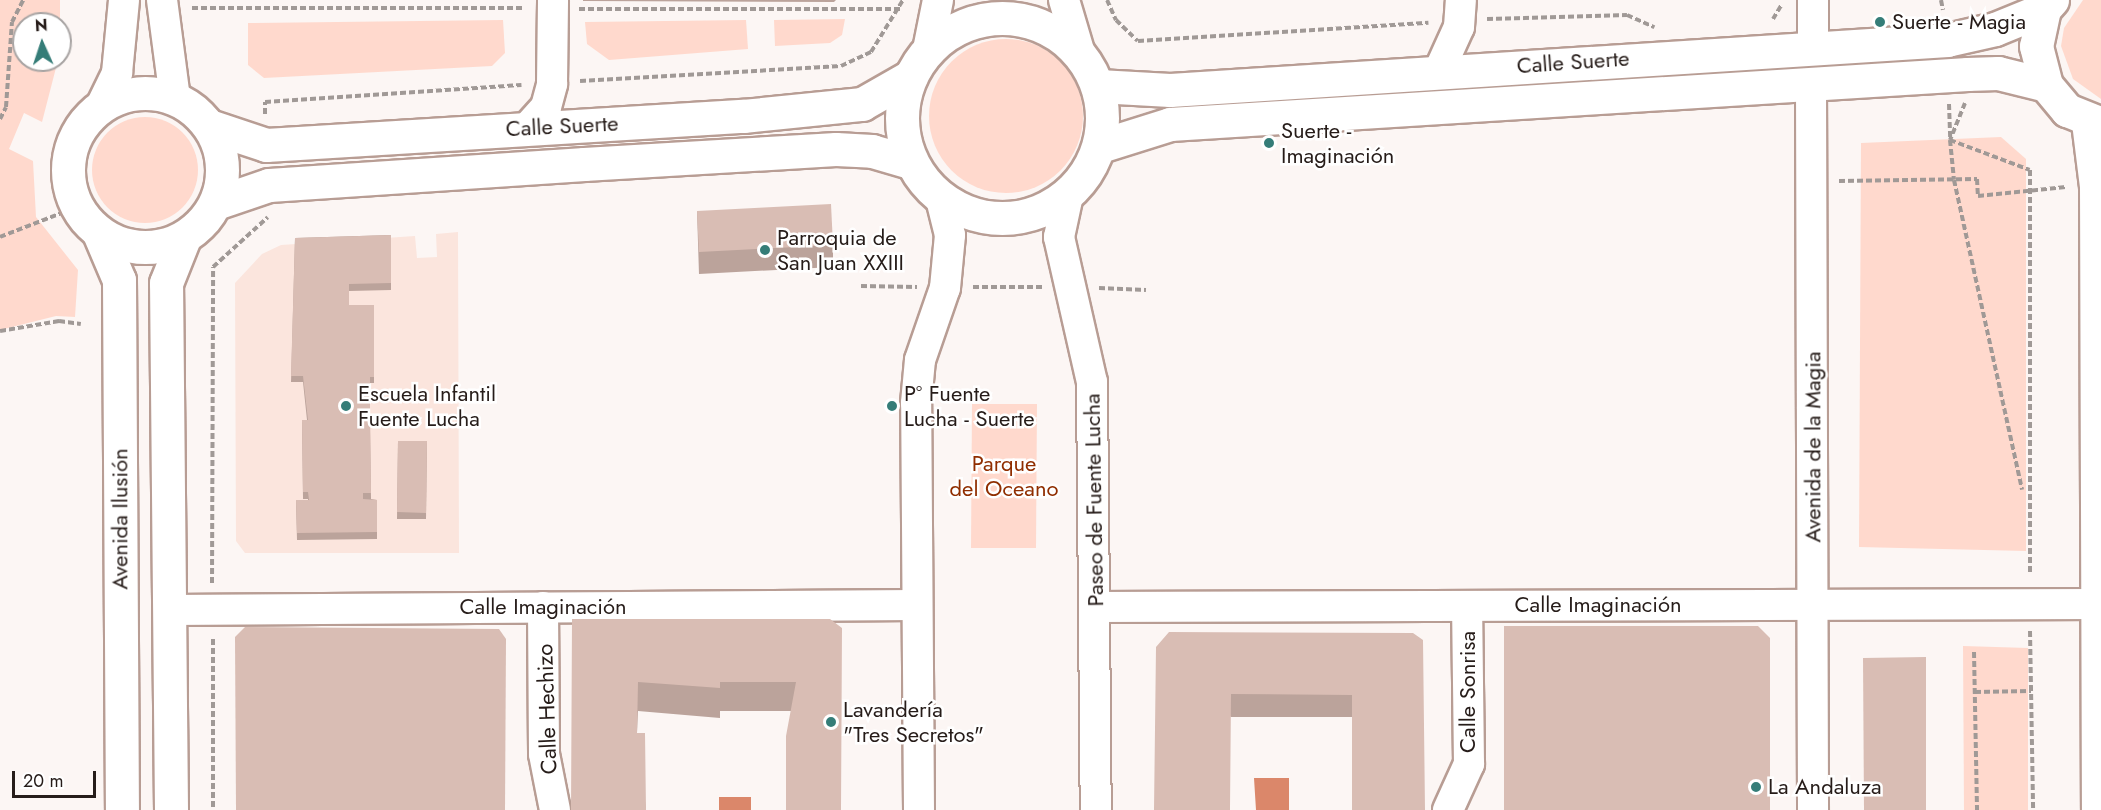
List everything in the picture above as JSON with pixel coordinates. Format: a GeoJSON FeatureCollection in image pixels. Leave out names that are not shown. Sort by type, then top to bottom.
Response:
{"type":"FeatureCollection","features":[{"type":"Feature","properties":{"kind":"main road"},"geometry":{"type":"LineString","coordinates":[[2048,5],[2036,46],[2046,85],[2067,110],[2094,123],[2100,604],[2098,810]]}},
{"type":"Feature","properties":{"kind":"main road","name":"Calle Suerte"},"geometry":{"type":"LineString","coordinates":[[1098,86],[1170,90],[1813,46],[1947,40],[1995,29],[2048,5]]}},
{"type":"Feature","properties":{"kind":"main road"},"geometry":{"type":"LineString","coordinates":[[1005,18],[1046,27],[1080,54],[1098,86],[1104,116],[1100,146],[1088,173],[1068,195],[1027,216],[982,217],[941,198],[910,162],[902,124],[920,63],[963,26],[1005,18]]}},
{"type":"Feature","properties":{"kind":"main road","name":"Calle Suerte"},"geometry":{"type":"LineString","coordinates":[[209,126],[266,145],[834,109],[862,104],[920,63]]}},
{"type":"Feature","properties":{"kind":"main road","name":"Calle Suerte"},"geometry":{"type":"LineString","coordinates":[[1100,146],[1170,124],[1811,85],[1958,86],[1998,73],[2046,85]]}},
{"type":"Feature","properties":{"kind":"main road"},"geometry":{"type":"LineString","coordinates":[[171,810],[166,284],[184,238],[216,203],[223,177],[221,150],[209,126],[175,99],[144,93],[101,106],[71,145],[67,169],[77,207],[99,233],[141,248],[184,238]]}},
{"type":"Feature","properties":{"kind":"main road","name":"Calle Suerte"},"geometry":{"type":"LineString","coordinates":[[216,203],[269,185],[836,149],[872,151],[910,162]]}},
{"type":"Feature","properties":{"kind":"main road","name":"Avenida Ilusión"},"geometry":{"type":"LineString","coordinates":[[99,233],[119,280],[122,810]]}},
{"type":"Feature","properties":{"kind":"street"},"geometry":{"type":"LineString","coordinates":[[101,106],[117,73],[124,0]]}},
{"type":"Feature","properties":{"kind":"street"},"geometry":{"type":"LineString","coordinates":[[162,0],[175,99]]}},
{"type":"Feature","properties":{"kind":"street"},"geometry":{"type":"LineString","coordinates":[[527,128],[546,107],[552,84],[553,0]]}},
{"type":"Feature","properties":{"kind":"street"},"geometry":{"type":"LineString","coordinates":[[920,63],[938,0]]}},
{"type":"Feature","properties":{"kind":"street"},"geometry":{"type":"LineString","coordinates":[[1065,0],[1080,54]]}},
{"type":"Feature","properties":{"kind":"street"},"geometry":{"type":"LineString","coordinates":[[1439,71],[1459,27],[1461,0]]}},
{"type":"Feature","properties":{"kind":"street"},"geometry":{"type":"LineString","coordinates":[[1813,0],[1813,46]]}},
{"type":"Feature","properties":{"kind":"street","name":"Avenida de la Magia"},"geometry":{"type":"LineString","coordinates":[[1811,85],[1813,810]]}},
{"type":"Feature","properties":{"kind":"street","name":"Paseo de Fuente Lucha"},"geometry":{"type":"LineString","coordinates":[[1068,195],[1059,237],[1067,286],[1092,382],[1096,607],[1096,810]]}},
{"type":"Feature","properties":{"kind":"street"},"geometry":{"type":"LineString","coordinates":[[919,810],[916,605],[920,360],[945,288],[950,235],[941,198]]}},
{"type":"Feature","properties":{"kind":"street","name":"Calle Imaginación"},"geometry":{"type":"LineString","coordinates":[[1096,607],[2100,604]]}},
{"type":"Feature","properties":{"kind":"street","name":"Calle Imaginación"},"geometry":{"type":"LineString","coordinates":[[170,610],[916,605]]}},
{"type":"Feature","properties":{"kind":"street","name":"Calle Sonrisa"},"geometry":{"type":"LineString","coordinates":[[1449,810],[1469,764],[1467,606]]}},
{"type":"Feature","properties":{"kind":"street","name":"Calle Hechizo"},"geometry":{"type":"LineString","coordinates":[[543,607],[544,754],[555,810]]}},
{"type":"Feature","properties":{"kind":"path"},"geometry":{"type":"LineString","coordinates":[[0,119],[6,107],[12,22],[23,0]]}},
{"type":"Feature","properties":{"kind":"path"},"geometry":{"type":"LineString","coordinates":[[266,145],[265,102],[842,66],[872,52],[903,0]]}},
{"type":"Feature","properties":{"kind":"path"},"geometry":{"type":"LineString","coordinates":[[1941,0],[1947,40]]}},
{"type":"Feature","properties":{"kind":"path"},"geometry":{"type":"LineString","coordinates":[[1950,140],[1958,86]]}},
{"type":"Feature","properties":{"kind":"path"},"geometry":{"type":"LineString","coordinates":[[1958,86],[1950,140],[1954,180],[2022,490]]}},
{"type":"Feature","properties":{"kind":"path"},"geometry":{"type":"LineString","coordinates":[[1950,140],[2030,170],[2030,604],[2033,810]]}},
{"type":"Feature","properties":{"kind":"path"},"geometry":{"type":"LineString","coordinates":[[1811,182],[1977,179],[1978,196],[2031,194],[2079,186]]}},
{"type":"Feature","properties":{"kind":"path"},"geometry":{"type":"LineString","coordinates":[[213,810],[213,267],[267,221],[269,185]]}},
{"type":"Feature","properties":{"kind":"path"},"geometry":{"type":"LineString","coordinates":[[2,236],[77,207]]}},
{"type":"Feature","properties":{"kind":"path"},"geometry":{"type":"LineString","coordinates":[[861,286],[945,288],[1067,286],[1146,290]]}},
{"type":"Feature","properties":{"kind":"path"},"geometry":{"type":"LineString","coordinates":[[0,331],[59,321],[81,324]]}},
{"type":"Feature","properties":{"kind":"path"},"geometry":{"type":"LineString","coordinates":[[1974,652],[1977,810]]}},
{"type":"Feature","properties":{"kind":"path"},"geometry":{"type":"LineString","coordinates":[[1975,692],[2031,692]]}},
{"type":"Feature","properties":{"kind":"shaded area","name":"Escuela Infantil Fuente Lucha"},"geometry":{"type":"Polygon","coordinates":[[[458,232],[459,553],[245,553],[236,541],[235,283],[262,254],[281,245],[415,236],[417,258],[437,257],[436,234],[458,232]]]}},
{"type":"Feature","properties":{"kind":"shaded area"},"geometry":{"type":"Polygon","coordinates":[[[1254,778],[1289,778],[1289,810],[1256,810],[1254,778]]]}},
{"type":"Feature","properties":{"kind":"shaded area"},"geometry":{"type":"Polygon","coordinates":[[[719,797],[751,797],[751,810],[719,810],[719,797]]]}},
{"type":"Feature","properties":{"kind":"green space"},"geometry":{"type":"Polygon","coordinates":[[[0,0],[60,0],[60,12],[12,12],[12,72],[55,72],[42,122],[24,113],[9,149],[33,161],[36,217],[78,270],[75,317],[56,316],[0,330],[0,0]]]}},
{"type":"Feature","properties":{"kind":"green space"},"geometry":{"type":"Polygon","coordinates":[[[2083,0],[2101,0],[2101,99],[2073,79],[2061,46],[2064,28],[2083,0]]]}},
{"type":"Feature","properties":{"kind":"green space"},"geometry":{"type":"Polygon","coordinates":[[[845,19],[842,35],[830,43],[775,46],[774,20],[845,19]]]}},
{"type":"Feature","properties":{"kind":"green space"},"geometry":{"type":"Polygon","coordinates":[[[503,20],[505,53],[492,66],[264,78],[248,65],[248,23],[503,20]]]}},
{"type":"Feature","properties":{"kind":"green space"},"geometry":{"type":"Polygon","coordinates":[[[746,20],[748,49],[609,60],[587,44],[585,22],[746,20]]]}},
{"type":"Feature","properties":{"kind":"green space"},"geometry":{"type":"Polygon","coordinates":[[[1006,39],[1021,40],[1036,45],[1061,61],[1077,86],[1082,101],[1082,131],[1077,146],[1061,171],[1036,187],[1021,192],[1006,193],[991,192],[976,187],[951,171],[935,146],[930,131],[929,116],[930,101],[935,86],[951,61],[976,45],[991,40],[1006,39]]]}},
{"type":"Feature","properties":{"kind":"green space"},"geometry":{"type":"Polygon","coordinates":[[[145,117],[165,121],[183,132],[194,150],[198,170],[194,190],[183,208],[165,219],[145,223],[125,219],[107,208],[96,190],[92,170],[96,150],[107,132],[125,121],[145,117]]]}},
{"type":"Feature","properties":{"kind":"green space"},"geometry":{"type":"Polygon","coordinates":[[[2001,137],[2026,159],[2026,551],[1859,547],[1861,143],[2001,137]]]}},
{"type":"Feature","properties":{"kind":"green space","name":"Parque del Oceano"},"geometry":{"type":"Polygon","coordinates":[[[972,404],[1037,404],[1036,548],[971,548],[972,404]]]}},
{"type":"Feature","properties":{"kind":"green space"},"geometry":{"type":"Polygon","coordinates":[[[1963,646],[2028,648],[2028,810],[1964,810],[1963,646]]]}},
{"type":"Feature","properties":{"kind":"building"},"geometry":{"type":"Polygon","coordinates":[[[831,204],[833,245],[699,252],[697,211],[831,204]]]}},
{"type":"Feature","properties":{"kind":"building"},"geometry":{"type":"Polygon","coordinates":[[[391,235],[391,283],[349,284],[349,305],[374,305],[374,377],[370,377],[370,411],[363,411],[362,421],[370,421],[371,493],[363,493],[363,499],[377,500],[377,532],[297,533],[296,500],[309,500],[308,492],[303,492],[302,420],[308,420],[303,376],[291,376],[295,238],[391,235]]]}},
{"type":"Feature","properties":{"kind":"building"},"geometry":{"type":"Polygon","coordinates":[[[398,441],[427,441],[426,513],[397,512],[398,441]]]}},
{"type":"Feature","properties":{"kind":"building"},"geometry":{"type":"Polygon","coordinates":[[[572,619],[830,619],[842,628],[841,810],[786,810],[786,736],[796,682],[720,682],[720,688],[638,682],[637,733],[645,733],[646,810],[571,810],[572,619]]]}},
{"type":"Feature","properties":{"kind":"building"},"geometry":{"type":"Polygon","coordinates":[[[1504,626],[1758,626],[1770,638],[1770,810],[1504,810],[1504,626]]]}},
{"type":"Feature","properties":{"kind":"building"},"geometry":{"type":"Polygon","coordinates":[[[245,627],[499,629],[506,639],[505,810],[236,810],[235,637],[245,627]]]}},
{"type":"Feature","properties":{"kind":"building"},"geometry":{"type":"Polygon","coordinates":[[[1169,632],[1413,633],[1423,640],[1425,810],[1352,810],[1352,695],[1231,694],[1230,810],[1154,810],[1156,647],[1169,632]]]}},
{"type":"Feature","properties":{"kind":"building"},"geometry":{"type":"Polygon","coordinates":[[[1926,657],[1926,810],[1864,810],[1863,658],[1926,657]]]}},
{"type":"Feature","properties":{"kind":"place","name":"Suerte - Magia"},"geometry":{"type":"Point","coordinates":[1880,22]}},
{"type":"Feature","properties":{"kind":"place","name":"Suerte - Imaginación"},"geometry":{"type":"Point","coordinates":[1269,143]}},
{"type":"Feature","properties":{"kind":"place","name":"Parroquia de San Juan XXIII"},"geometry":{"type":"Point","coordinates":[765,250]}},
{"type":"Feature","properties":{"kind":"place","name":"Escuela Infantil Fuente Lucha"},"geometry":{"type":"Point","coordinates":[346,406]}},
{"type":"Feature","properties":{"kind":"place","name":"Pº Fuente Lucha - Suerte"},"geometry":{"type":"Point","coordinates":[892,406]}},
{"type":"Feature","properties":{"kind":"place","name":"Lavandería \"Tres Secretos\""},"geometry":{"type":"Point","coordinates":[831,722]}},
{"type":"Feature","properties":{"kind":"place","name":"La Andaluza"},"geometry":{"type":"Point","coordinates":[1756,787]}}]}
